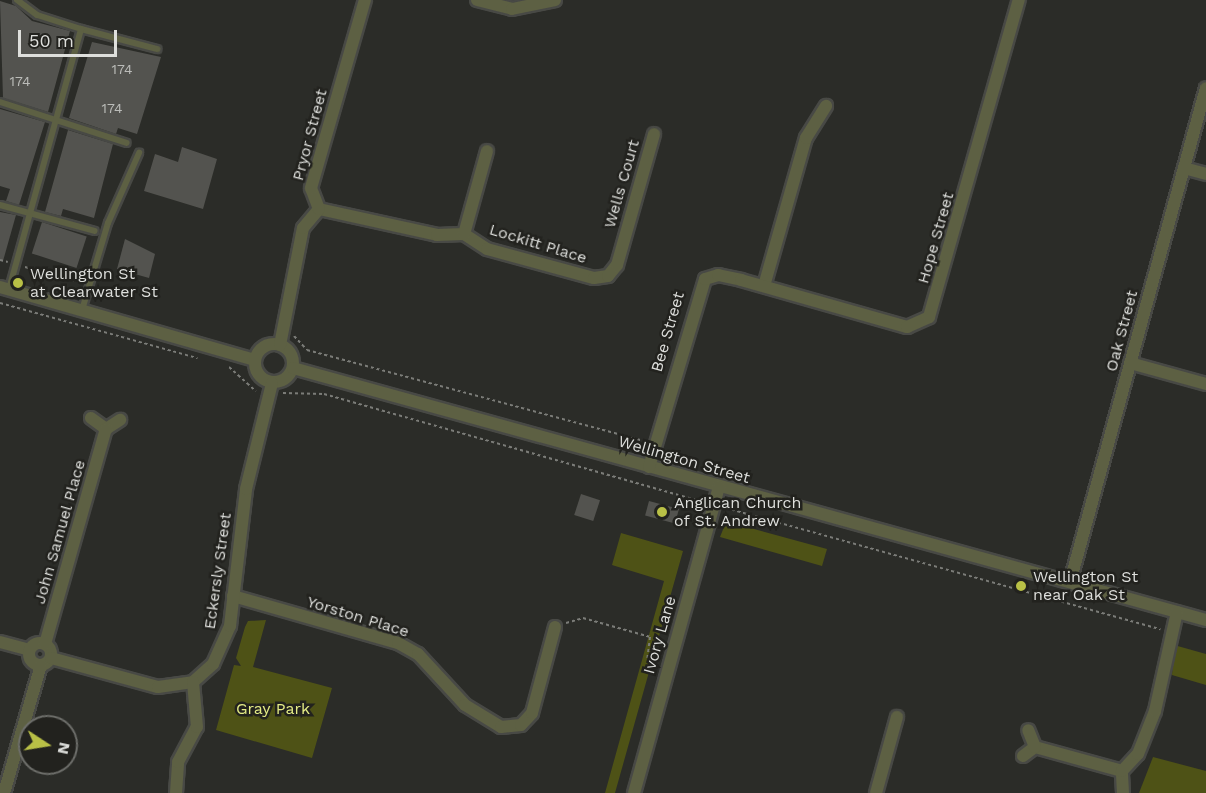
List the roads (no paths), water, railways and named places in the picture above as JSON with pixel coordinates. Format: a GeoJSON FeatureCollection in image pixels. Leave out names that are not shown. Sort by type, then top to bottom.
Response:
{"type":"FeatureCollection","features":[{"type":"Feature","properties":{"kind":"street","name":"Pryor Street"},"geometry":{"type":"LineString","coordinates":[[319,209],[310,188],[365,0]]}},
{"type":"Feature","properties":{"kind":"street"},"geometry":{"type":"LineString","coordinates":[[477,0],[512,9],[555,0]]}},
{"type":"Feature","properties":{"kind":"street","name":"Hope Street"},"geometry":{"type":"LineString","coordinates":[[764,286],[907,327],[929,317],[1019,0]]}},
{"type":"Feature","properties":{"kind":"street","name":"Oak Street"},"geometry":{"type":"LineString","coordinates":[[1070,582],[1206,88]]}},
{"type":"Feature","properties":{"kind":"street"},"geometry":{"type":"LineString","coordinates":[[764,286],[806,138],[826,106]]}},
{"type":"Feature","properties":{"kind":"street","name":"Wells Court"},"geometry":{"type":"LineString","coordinates":[[608,276],[617,265],[654,134]]}},
{"type":"Feature","properties":{"kind":"street"},"geometry":{"type":"LineString","coordinates":[[464,234],[487,151]]}},
{"type":"Feature","properties":{"kind":"street"},"geometry":{"type":"LineString","coordinates":[[1184,168],[1206,174]]}},
{"type":"Feature","properties":{"kind":"street","name":"Lockitt Place"},"geometry":{"type":"LineString","coordinates":[[319,209],[437,235],[464,234],[487,249],[594,278],[608,276]]}},
{"type":"Feature","properties":{"kind":"street"},"geometry":{"type":"LineString","coordinates":[[280,345],[303,228],[319,209]]}},
{"type":"Feature","properties":{"kind":"street","name":"Bee Street"},"geometry":{"type":"LineString","coordinates":[[649,466],[701,283],[718,275],[764,286]]}},
{"type":"Feature","properties":{"kind":"street"},"geometry":{"type":"LineString","coordinates":[[4,288],[255,360]]}},
{"type":"Feature","properties":{"kind":"street"},"geometry":{"type":"LineString","coordinates":[[280,345],[291,354],[293,368],[285,379],[271,388],[258,375],[255,360],[264,347],[280,345]]}},
{"type":"Feature","properties":{"kind":"street"},"geometry":{"type":"LineString","coordinates":[[1131,363],[1206,384]]}},
{"type":"Feature","properties":{"kind":"street","name":"Wellington Street"},"geometry":{"type":"LineString","coordinates":[[293,368],[1206,620]]}},
{"type":"Feature","properties":{"kind":"street","name":"Eckersly Street"},"geometry":{"type":"LineString","coordinates":[[193,682],[221,650],[233,597],[246,489],[271,388]]}},
{"type":"Feature","properties":{"kind":"street"},"geometry":{"type":"LineString","coordinates":[[91,418],[106,429],[120,420]]}},
{"type":"Feature","properties":{"kind":"street","name":"John Samuel Place"},"geometry":{"type":"LineString","coordinates":[[45,644],[106,429]]}},
{"type":"Feature","properties":{"kind":"street","name":"Ivory Lane"},"geometry":{"type":"LineString","coordinates":[[634,793],[719,487]]}},
{"type":"Feature","properties":{"kind":"street","name":"Yorston Place"},"geometry":{"type":"LineString","coordinates":[[233,597],[398,643],[418,654],[465,705],[501,727],[521,725],[532,713],[555,627]]}},
{"type":"Feature","properties":{"kind":"street"},"geometry":{"type":"LineString","coordinates":[[1123,793],[1122,771],[1138,754],[1155,711],[1177,612]]}},
{"type":"Feature","properties":{"kind":"street"},"geometry":{"type":"LineString","coordinates":[[0,642],[29,650],[45,644],[46,662],[4,793]]}},
{"type":"Feature","properties":{"kind":"street"},"geometry":{"type":"LineString","coordinates":[[29,650],[30,659],[158,687],[193,682],[197,727],[178,762],[176,793]]}},
{"type":"Feature","properties":{"kind":"street"},"geometry":{"type":"LineString","coordinates":[[876,793],[897,717]]}},
{"type":"Feature","properties":{"kind":"street"},"geometry":{"type":"LineString","coordinates":[[1028,730],[1035,747]]}},
{"type":"Feature","properties":{"kind":"street"},"geometry":{"type":"LineString","coordinates":[[1035,747],[1122,771]]}},
{"type":"Feature","properties":{"kind":"street"},"geometry":{"type":"LineString","coordinates":[[1023,756],[1035,747]]}},
{"type":"Feature","properties":{"kind":"lane"},"geometry":{"type":"LineString","coordinates":[[16,0],[38,15],[157,49]]}},
{"type":"Feature","properties":{"kind":"lane"},"geometry":{"type":"LineString","coordinates":[[4,288],[15,264],[81,29]]}},
{"type":"Feature","properties":{"kind":"lane"},"geometry":{"type":"LineString","coordinates":[[0,102],[56,118],[65,126],[127,143]]}},
{"type":"Feature","properties":{"kind":"lane"},"geometry":{"type":"LineString","coordinates":[[82,310],[89,284],[139,153]]}},
{"type":"Feature","properties":{"kind":"lane"},"geometry":{"type":"LineString","coordinates":[[0,205],[95,231]]}},
{"type":"Feature","properties":{"kind":"place","name":"Wellington St at Clearwater St"},"geometry":{"type":"Point","coordinates":[18,283]}},
{"type":"Feature","properties":{"kind":"place","name":"Anglican Church of St. Andrew"},"geometry":{"type":"Point","coordinates":[662,512]}},
{"type":"Feature","properties":{"kind":"place","name":"Wellington St near Oak St"},"geometry":{"type":"Point","coordinates":[1021,586]}},
{"type":"Feature","properties":{"kind":"park label","name":"Gray Park"},"geometry":{"type":"Point","coordinates":[273,709]}}]}
